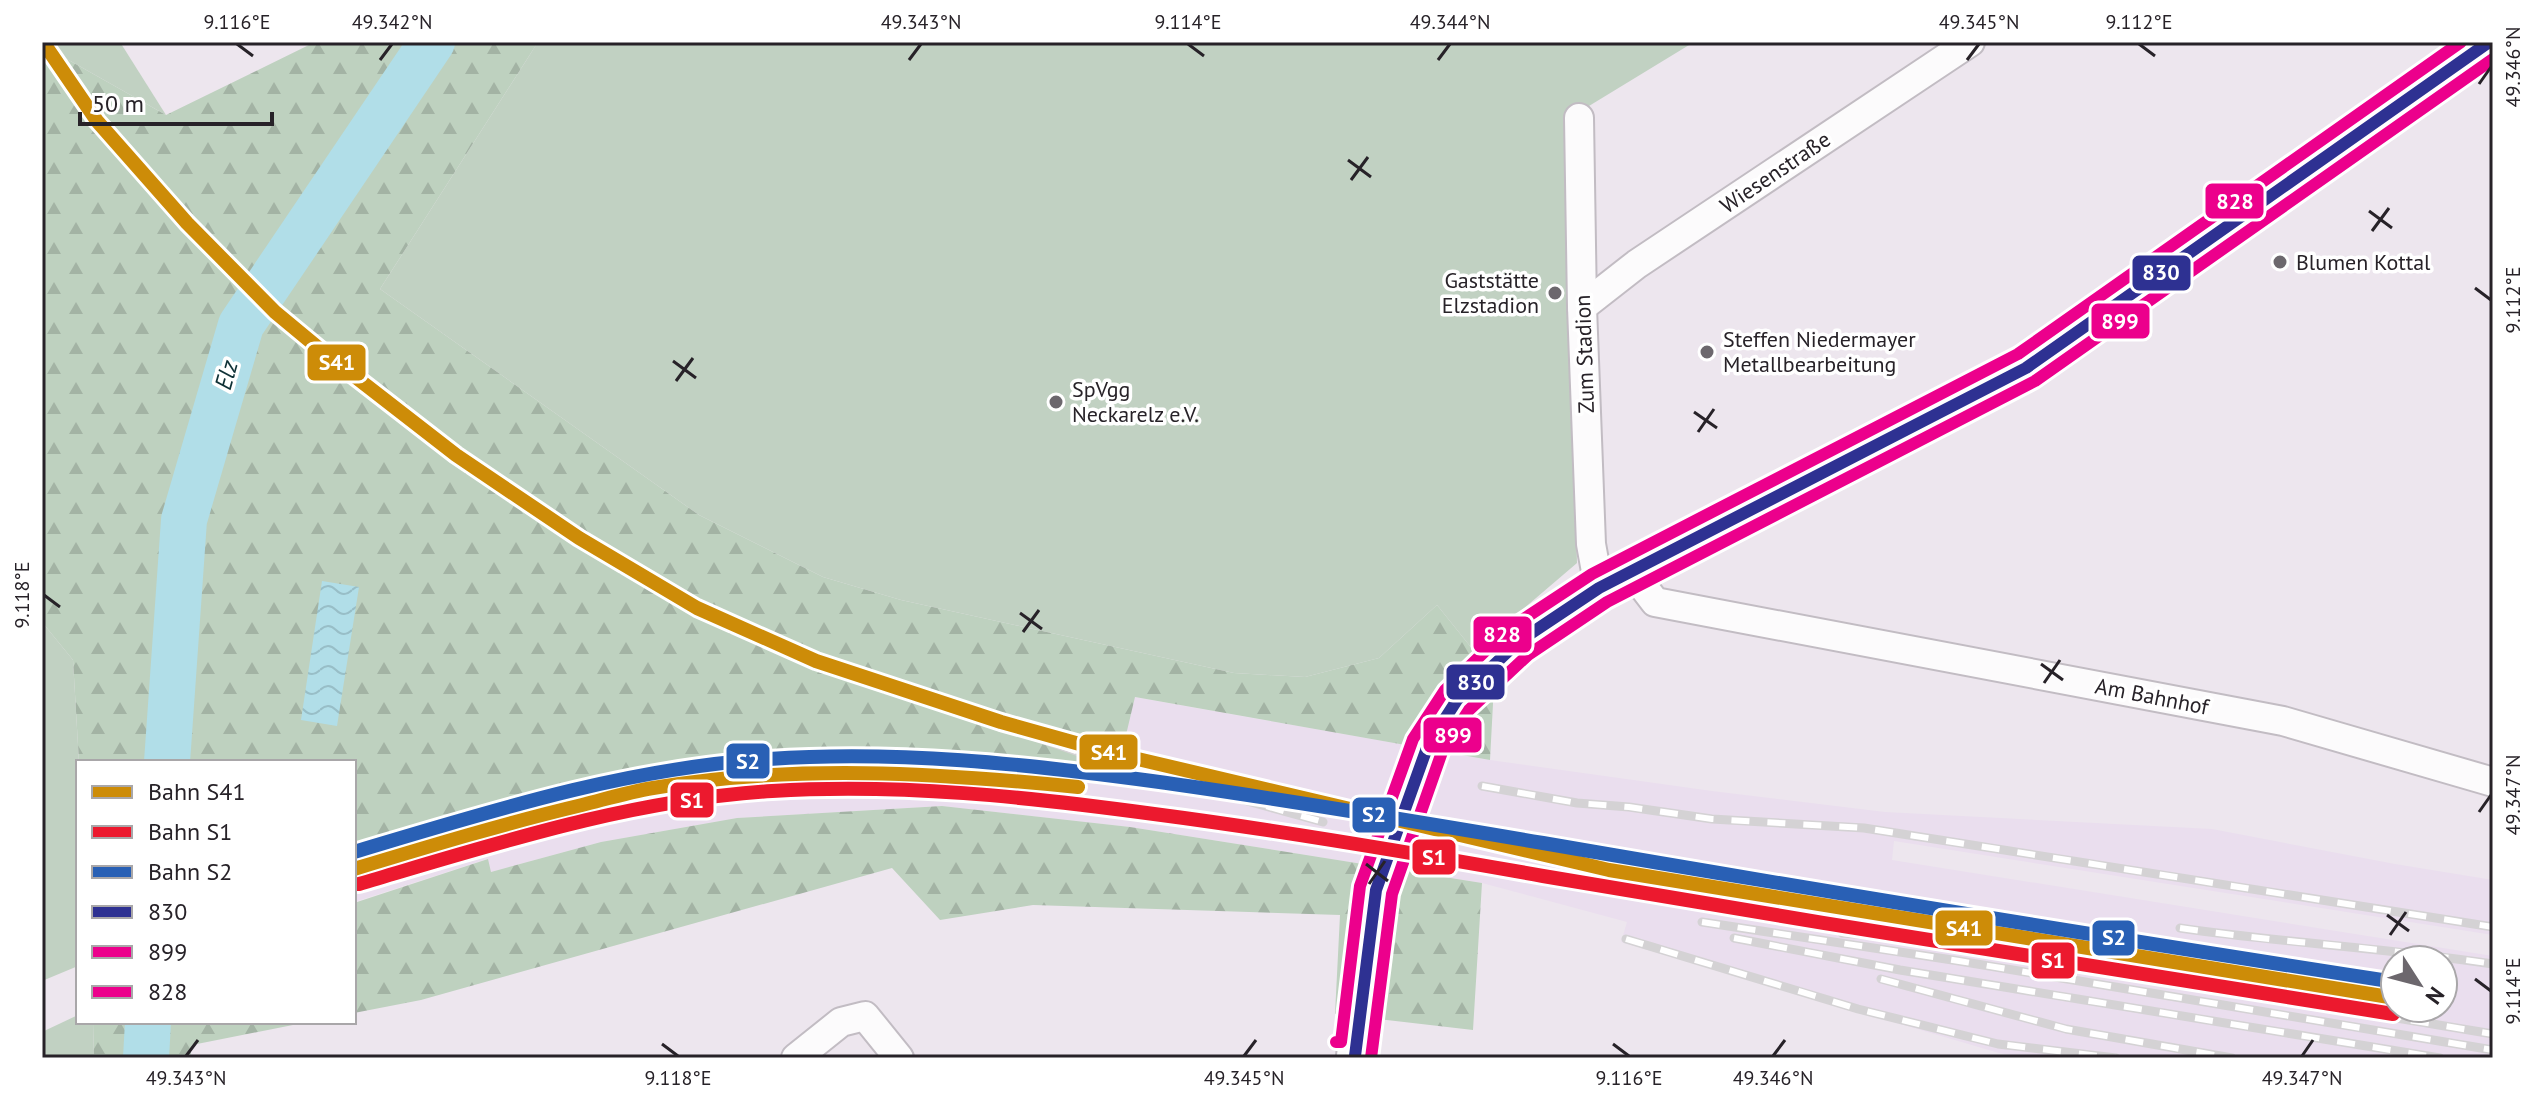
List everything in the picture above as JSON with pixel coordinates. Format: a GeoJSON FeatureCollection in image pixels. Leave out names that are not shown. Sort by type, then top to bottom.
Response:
{"type":"FeatureCollection","features":[{"type":"Feature","properties":{"kind":"street","name":"Wiesenstraße"},"geometry":{"type":"LineString","coordinates":[[1582,307],[1637,264],[1970,42]]}},
{"type":"Feature","properties":{"kind":"street"},"geometry":{"type":"LineString","coordinates":[[1457,700],[1518,642],[1599,588],[2026,368],[2489,42]]}},
{"type":"Feature","properties":{"kind":"street","name":"Zum Stadion"},"geometry":{"type":"LineString","coordinates":[[1579,118],[1591,544],[1599,588]]}},
{"type":"Feature","properties":{"kind":"street","name":"Am Bahnhof"},"geometry":{"type":"LineString","coordinates":[[1632,572],[1655,602],[2283,721],[2493,782]]}},
{"type":"Feature","properties":{"kind":"street"},"geometry":{"type":"LineString","coordinates":[[1356,1057],[1376,890]]}},
{"type":"Feature","properties":{"kind":"street"},"geometry":{"type":"LineString","coordinates":[[796,1058],[841,1022],[865,1016],[899,1058]]}},
{"type":"Feature","properties":{"kind":"shaded area"},"geometry":{"type":"Polygon","coordinates":[[[1134,697],[1490,760],[1712,791],[1885,812],[2212,829],[2493,880],[2493,935],[1894,841],[1892,860],[2418,944],[2379,944],[2379,1024],[2459,1024],[2459,951],[2493,956],[2493,1058],[2028,1058],[1999,1053],[1621,942],[1627,922],[1482,883],[1130,827],[942,806],[737,818],[601,842],[491,872],[487,859],[356,901],[356,850],[460,817],[618,779],[754,762],[943,766],[1084,775],[1150,785],[1117,773],[1134,697]]]}},
{"type":"Feature","properties":{"kind":"green space"},"geometry":{"type":"Polygon","coordinates":[[[42,42],[120,42],[166,115],[42,45],[42,42]]]}},
{"type":"Feature","properties":{"kind":"green space"},"geometry":{"type":"Polygon","coordinates":[[[315,42],[538,42],[380,289],[699,515],[823,577],[901,600],[1234,673],[1305,677],[1379,658],[1437,605],[1474,651],[1494,685],[1490,760],[1135,697],[1117,773],[1157,786],[1084,775],[942,766],[754,762],[618,779],[460,817],[356,850],[356,760],[79,760],[73,660],[42,622],[42,45],[166,115],[315,42]]]}},
{"type":"Feature","properties":{"kind":"green space","name":"SpVgg Neckarelz e.V."},"geometry":{"type":"Polygon","coordinates":[[[538,42],[1694,42],[1566,120],[1577,563],[1474,651],[1437,605],[1379,658],[1305,677],[1234,673],[901,600],[823,577],[699,515],[380,289],[538,42]]]}},
{"type":"Feature","properties":{"kind":"green space"},"geometry":{"type":"Polygon","coordinates":[[[42,622],[73,660],[79,760],[76,760],[76,967],[42,981],[42,622]]]}},
{"type":"Feature","properties":{"kind":"green space"},"geometry":{"type":"Polygon","coordinates":[[[942,806],[1130,827],[1482,883],[1473,1030],[1335,1014],[1340,915],[1033,905],[940,920],[892,868],[421,1000],[356,1013],[356,902],[488,859],[491,872],[601,842],[737,818],[942,806]]]}},
{"type":"Feature","properties":{"kind":"green space"},"geometry":{"type":"Polygon","coordinates":[[[76,1016],[76,1024],[93,1024],[94,1058],[42,1058],[42,1032],[76,1016]]]}},
{"type":"Feature","properties":{"kind":"green space"},"geometry":{"type":"Polygon","coordinates":[[[93,1024],[298,1024],[192,1045],[190,1058],[94,1058],[93,1024]]]}},
{"type":"Feature","properties":{"kind":"water"},"geometry":{"type":"Polygon","coordinates":[[[322,581],[359,587],[337,726],[301,720],[322,581]]]}},
{"type":"Feature","properties":{"kind":"waterway","name":"Elz"},"geometry":{"type":"LineString","coordinates":[[167,760],[184,520],[241,325],[432,42]]}},
{"type":"Feature","properties":{"kind":"waterway","name":"Elz"},"geometry":{"type":"LineString","coordinates":[[146,1058],[148,1024]]}},
{"type":"Feature","properties":{"kind":"tunnel"},"geometry":{"type":"LineString","coordinates":[[1376,890],[1428,745],[1457,700]]}},
{"type":"Feature","properties":{"kind":"railway"},"geometry":{"type":"LineString","coordinates":[[855,675],[1108,762],[1323,822]]}},
{"type":"Feature","properties":{"kind":"railway"},"geometry":{"type":"LineString","coordinates":[[1482,786],[1577,803],[1712,819],[1864,828],[2493,927]]}},
{"type":"Feature","properties":{"kind":"railway"},"geometry":{"type":"LineString","coordinates":[[1702,922],[1959,961],[2493,1050]]}},
{"type":"Feature","properties":{"kind":"railway"},"geometry":{"type":"LineString","coordinates":[[2180,928],[2493,964]]}},
{"type":"Feature","properties":{"kind":"railway"},"geometry":{"type":"LineString","coordinates":[[1842,933],[1920,939],[2493,1034]]}},
{"type":"Feature","properties":{"kind":"railway"},"geometry":{"type":"LineString","coordinates":[[1734,938],[1900,970],[2440,1058]]}},
{"type":"Feature","properties":{"kind":"railway"},"geometry":{"type":"LineString","coordinates":[[1626,939],[1858,1009],[1998,1044],[2116,1058]]}},
{"type":"Feature","properties":{"kind":"railway"},"geometry":{"type":"LineString","coordinates":[[1881,979],[2066,1029],[2232,1058]]}},
{"type":"Feature","properties":{"kind":"rail line","name":"S41"},"geometry":{"type":"LineString","coordinates":[[43,42],[97,121],[187,223],[275,312],[322,351],[456,455],[579,538],[697,608],[816,661],[1001,722],[1108,752],[1609,870],[2379,995]]}},
{"type":"Feature","properties":{"kind":"rail line","name":"S2"},"geometry":{"type":"LineString","coordinates":[[356,851],[559,794],[663,772],[716,764],[817,757],[961,760],[1105,775],[1299,803],[2379,979]]}},
{"type":"Feature","properties":{"kind":"rail line","name":"S41"},"geometry":{"type":"LineString","coordinates":[[356,868],[496,827],[618,796],[706,780],[866,773],[1078,787]]}},
{"type":"Feature","properties":{"kind":"rail line","name":"S1"},"geometry":{"type":"LineString","coordinates":[[359,884],[563,826],[719,796],[820,789],[964,793],[1107,808],[1300,835],[2379,1012]]}},
{"type":"Feature","properties":{"kind":"transit line","name":"828"},"geometry":{"type":"LineString","coordinates":[[1336,1042],[1341,1042],[1360,886],[1413,739],[1445,690],[1507,630],[1592,574],[2018,354],[2461,42]]}},
{"type":"Feature","properties":{"kind":"transit line","name":"830"},"geometry":{"type":"LineString","coordinates":[[1355,1056],[1376,890],[1428,745],[1457,700],[1518,642],[1599,588],[2026,368],[2489,42]]}},
{"type":"Feature","properties":{"kind":"transit line","name":"899"},"geometry":{"type":"LineString","coordinates":[[1371,1058],[1392,894],[1442,752],[1469,710],[1528,655],[1607,602],[2035,381],[2493,59]]}},
{"type":"Feature","properties":{"kind":"place","name":"Blumen Kottal"},"geometry":{"type":"Point","coordinates":[2280,262]}},
{"type":"Feature","properties":{"kind":"place","name":"Gaststätte Elzstadion"},"geometry":{"type":"Point","coordinates":[1555,293]}},
{"type":"Feature","properties":{"kind":"place","name":"Steffen Niedermayer Metallbearbeitung"},"geometry":{"type":"Point","coordinates":[1707,352]}},
{"type":"Feature","properties":{"kind":"place","name":"SpVgg Neckarelz e.V."},"geometry":{"type":"Point","coordinates":[1056,402]}}]}
